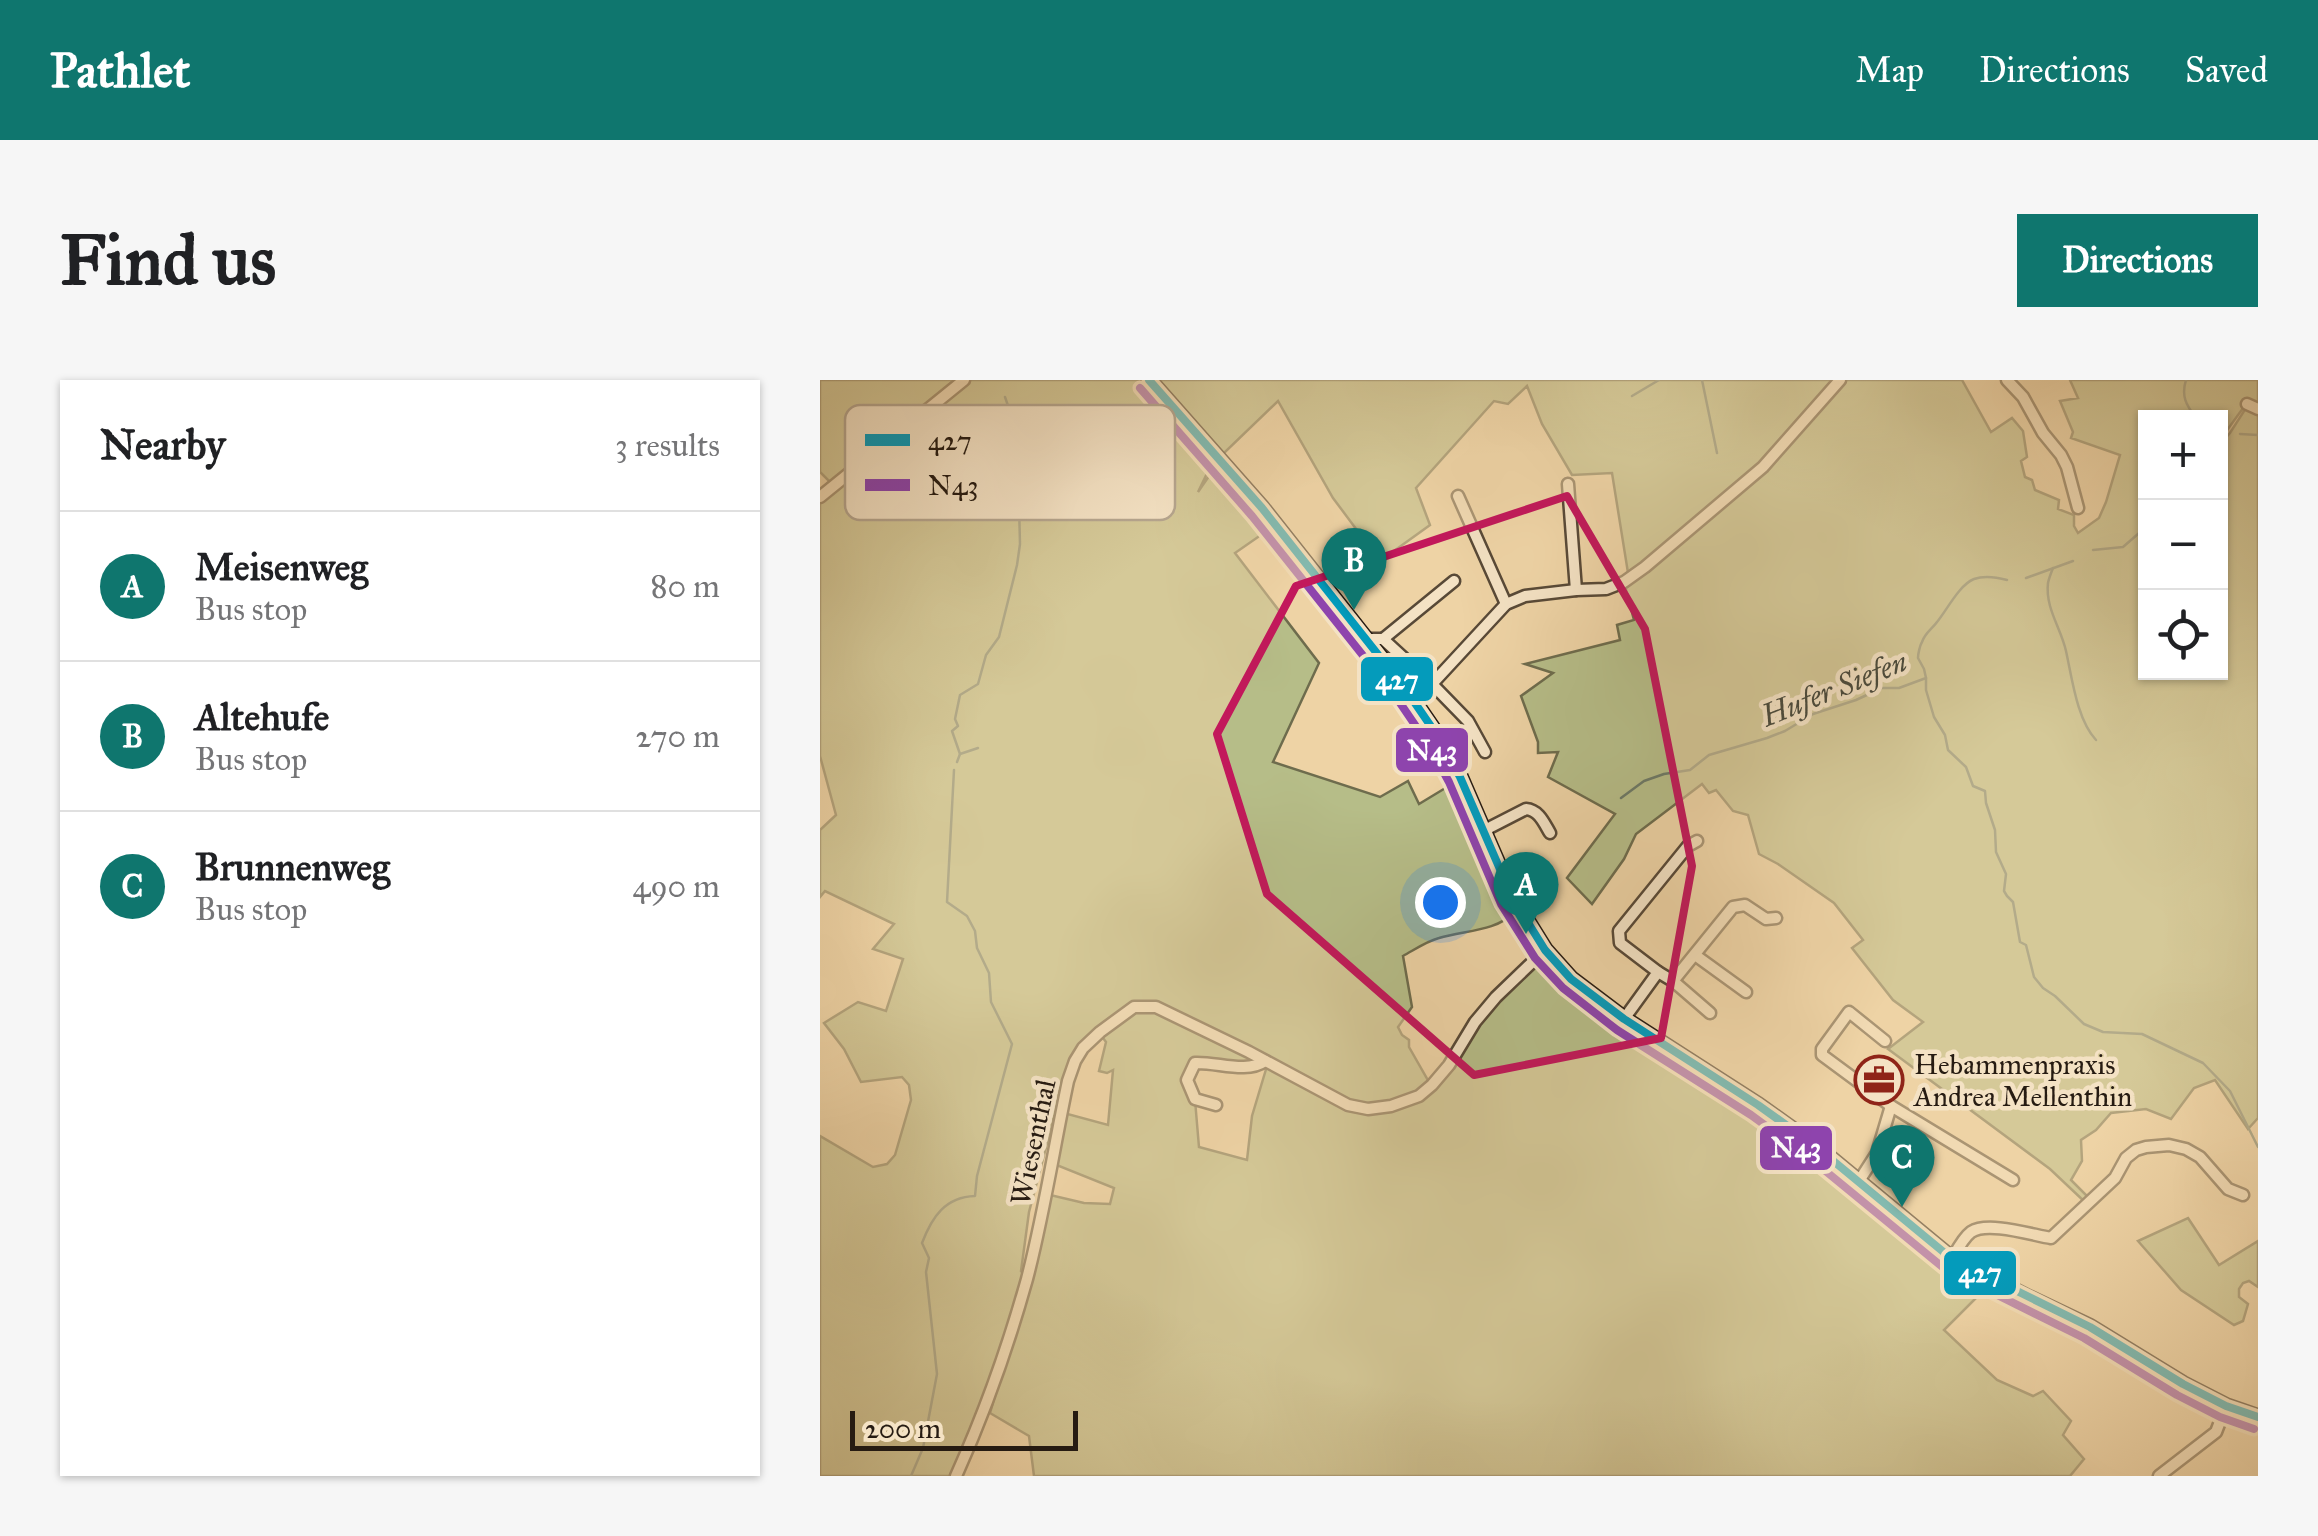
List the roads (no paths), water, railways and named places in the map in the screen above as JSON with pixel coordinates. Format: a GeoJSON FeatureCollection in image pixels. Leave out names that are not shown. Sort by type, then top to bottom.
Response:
{"type":"FeatureCollection","features":[{"type":"Feature","properties":{"kind":"main road"},"geometry":{"type":"LineString","coordinates":[[1149,380],[1171,405]]}},
{"type":"Feature","properties":{"kind":"main road"},"geometry":{"type":"LineString","coordinates":[[1175,410],[1274,522],[1406,690],[1460,777],[1512,897],[1545,950],[1571,979],[1624,1019],[1758,1105],[1859,1181],[1952,1259],[2090,1327],[2182,1384],[2258,1417]]}},
{"type":"Feature","properties":{"kind":"street"},"geometry":{"type":"LineString","coordinates":[[933,405],[964,380]]}},
{"type":"Feature","properties":{"kind":"street"},"geometry":{"type":"LineString","coordinates":[[1432,684],[1506,604],[1525,596],[1606,589],[1645,567],[1763,468],[1840,380]]}},
{"type":"Feature","properties":{"kind":"street"},"geometry":{"type":"LineString","coordinates":[[2007,380],[2030,406],[2043,433],[2061,456],[2078,508]]}},
{"type":"Feature","properties":{"kind":"street"},"geometry":{"type":"LineString","coordinates":[[820,497],[845,477]]}},
{"type":"Feature","properties":{"kind":"street"},"geometry":{"type":"LineString","coordinates":[[1568,484],[1576,590]]}},
{"type":"Feature","properties":{"kind":"street"},"geometry":{"type":"LineString","coordinates":[[1458,496],[1506,604]]}},
{"type":"Feature","properties":{"kind":"street"},"geometry":{"type":"LineString","coordinates":[[1364,639],[1383,639],[1454,581]]}},
{"type":"Feature","properties":{"kind":"street"},"geometry":{"type":"LineString","coordinates":[[1383,639],[1468,722],[1486,752]]}},
{"type":"Feature","properties":{"kind":"street"},"geometry":{"type":"LineString","coordinates":[[1482,831],[1526,810],[1538,814],[1550,833]]}},
{"type":"Feature","properties":{"kind":"street"},"geometry":{"type":"LineString","coordinates":[[1698,841],[1688,846],[1618,931],[1620,943],[1710,1013]]}},
{"type":"Feature","properties":{"kind":"street"},"geometry":{"type":"LineString","coordinates":[[1673,982],[1733,908],[1745,905],[1766,919],[1776,918]]}},
{"type":"Feature","properties":{"kind":"street","name":"Wiesenthal"},"geometry":{"type":"LineString","coordinates":[[956,1476],[1000,1369],[1028,1276],[1068,1081],[1083,1048],[1100,1032],[1134,1008],[1156,1007],[1348,1105],[1368,1109],[1391,1106],[1419,1096],[1438,1079],[1475,1022],[1545,950]]}},
{"type":"Feature","properties":{"kind":"street"},"geometry":{"type":"LineString","coordinates":[[1695,955],[1746,992]]}},
{"type":"Feature","properties":{"kind":"street"},"geometry":{"type":"LineString","coordinates":[[1624,1019],[1658,972]]}},
{"type":"Feature","properties":{"kind":"street"},"geometry":{"type":"LineString","coordinates":[[1885,1041],[1849,1012],[1822,1048],[1822,1056],[1891,1106],[2013,1180]]}},
{"type":"Feature","properties":{"kind":"street"},"geometry":{"type":"LineString","coordinates":[[1216,1106],[1194,1099],[1187,1080],[1195,1063],[1240,1068],[1265,1061]]}},
{"type":"Feature","properties":{"kind":"street"},"geometry":{"type":"LineString","coordinates":[[1859,1181],[1876,1152],[1891,1106]]}},
{"type":"Feature","properties":{"kind":"street"},"geometry":{"type":"LineString","coordinates":[[1952,1259],[1969,1234],[1981,1228],[2051,1238],[2115,1178],[2126,1158],[2146,1147],[2169,1145],[2186,1150],[2200,1157],[2228,1189],[2243,1195]]}},
{"type":"Feature","properties":{"kind":"street"},"geometry":{"type":"LineString","coordinates":[[2159,1476],[2216,1432],[2226,1406]]}},
{"type":"Feature","properties":{"kind":"waterway"},"geometry":{"type":"LineString","coordinates":[[1632,396],[1659,380]]}},
{"type":"Feature","properties":{"kind":"waterway"},"geometry":{"type":"LineString","coordinates":[[1702,380],[1717,453]]}},
{"type":"Feature","properties":{"kind":"waterway"},"geometry":{"type":"LineString","coordinates":[[2186,380],[2185,400],[2191,410]]}},
{"type":"Feature","properties":{"kind":"waterway"},"geometry":{"type":"LineString","coordinates":[[1005,397],[1008,405]]}},
{"type":"Feature","properties":{"kind":"waterway"},"geometry":{"type":"LineString","coordinates":[[2240,434],[2258,435]]}},
{"type":"Feature","properties":{"kind":"waterway"},"geometry":{"type":"LineString","coordinates":[[957,762],[960,754],[952,731],[958,726],[955,719],[960,695],[978,684],[986,655],[999,637],[1017,565],[1019,520]]}},
{"type":"Feature","properties":{"kind":"waterway","name":"Hufer Siefen"},"geometry":{"type":"LineString","coordinates":[[2093,550],[2123,547],[2138,534]]}},
{"type":"Feature","properties":{"kind":"waterway","name":"Hufer Siefen"},"geometry":{"type":"LineString","coordinates":[[2026,578],[2073,561]]}},
{"type":"Feature","properties":{"kind":"waterway"},"geometry":{"type":"LineString","coordinates":[[2053,568],[2048,583],[2049,601],[2064,642],[2080,710],[2096,740]]}},
{"type":"Feature","properties":{"kind":"waterway","name":"Hufer Siefen"},"geometry":{"type":"LineString","coordinates":[[1621,798],[1644,781],[1690,770],[1709,755],[1785,731],[1813,714],[1882,688],[1899,688],[1926,678],[1918,658],[1921,645],[1958,592],[1978,578],[2007,580]]}},
{"type":"Feature","properties":{"kind":"waterway"},"geometry":{"type":"LineString","coordinates":[[1926,678],[1934,717],[1945,735],[1948,750],[1966,767],[1973,786],[1985,791],[1996,852],[2006,874],[2004,891],[2013,902],[2020,942],[2026,945],[2034,977],[2084,1024],[2103,1032],[2142,1034],[2203,1063],[2230,1091],[2258,1147]]}},
{"type":"Feature","properties":{"kind":"waterway"},"geometry":{"type":"LineString","coordinates":[[960,754],[978,748]]}},
{"type":"Feature","properties":{"kind":"waterway"},"geometry":{"type":"LineString","coordinates":[[911,1476],[923,1448],[937,1374],[926,1272],[929,1258],[922,1243],[941,1210],[955,1200],[975,1196],[1012,1044],[991,1002],[989,973],[977,948],[975,931],[967,916],[947,902],[954,770]]}},
{"type":"Feature","properties":{"kind":"place","name":"Altehufe"},"geometry":{"type":"Point","coordinates":[1354,610]}},
{"type":"Feature","properties":{"kind":"place","name":"Meisenweg"},"geometry":{"type":"Point","coordinates":[1526,934]}},
{"type":"Feature","properties":{"kind":"place","name":"Hebammenpraxis Andrea Mellenthin"},"geometry":{"type":"Point","coordinates":[1879,1080]}},
{"type":"Feature","properties":{"kind":"place","name":"Brunnenweg"},"geometry":{"type":"Point","coordinates":[1902,1207]}}]}
